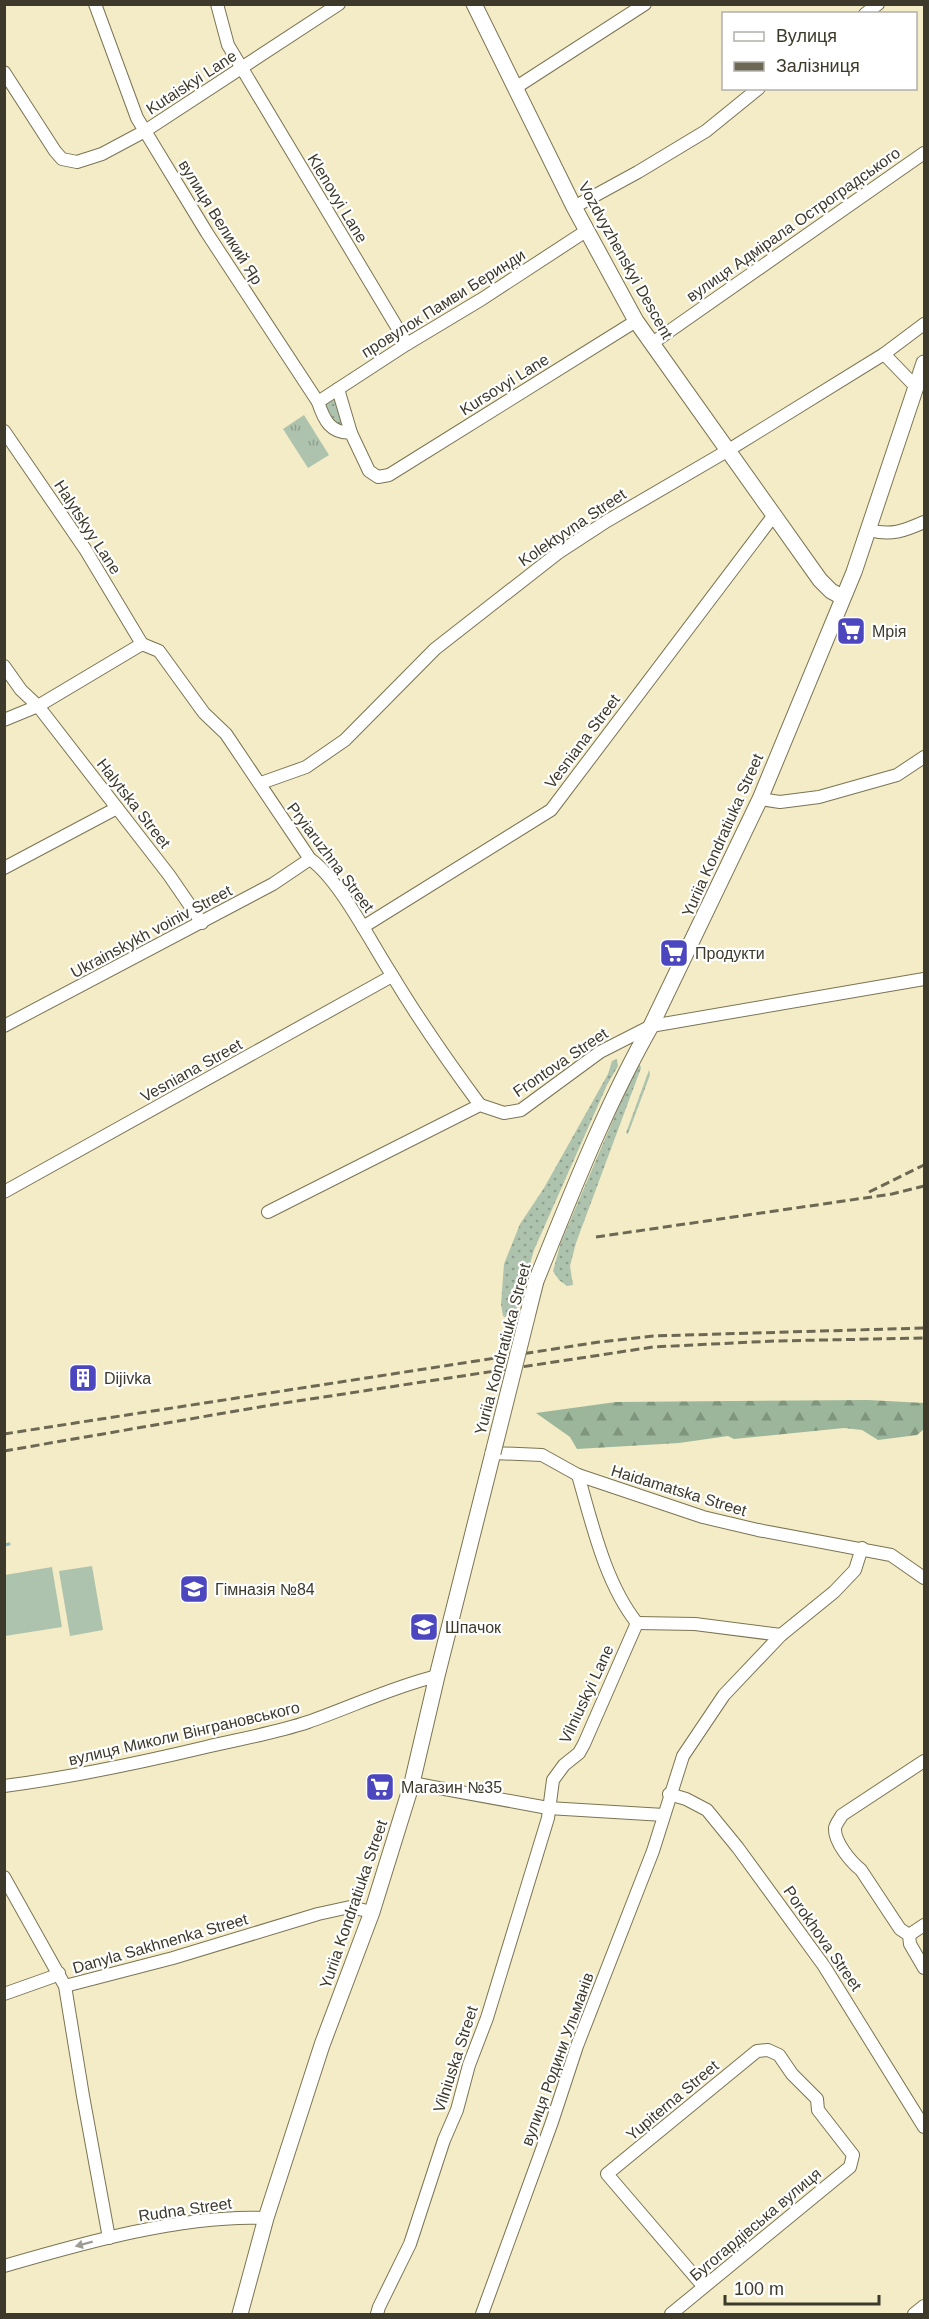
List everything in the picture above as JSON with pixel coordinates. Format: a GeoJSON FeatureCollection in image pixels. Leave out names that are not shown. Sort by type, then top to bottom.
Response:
{"type":"FeatureCollection","features":[{"type":"Feature","properties":{"kind":"street","name":"вулиця Великий Яр"},"geometry":{"type":"LineString","coordinates":[[95,4],[137,118],[207,233],[318,402],[329,427],[341,433],[351,434]]}},
{"type":"Feature","properties":{"kind":"street","name":"Klenovyi Lane"},"geometry":{"type":"LineString","coordinates":[[217,4],[228,45],[406,344]]}},
{"type":"Feature","properties":{"kind":"street","name":"Kutaiskyi Lane"},"geometry":{"type":"LineString","coordinates":[[4,72],[55,151],[62,159],[77,162],[102,154],[145,131],[339,4]]}},
{"type":"Feature","properties":{"kind":"street","name":"Vozdvyzhenskyi Descent"},"geometry":{"type":"LineString","coordinates":[[474,4],[586,231],[636,321],[820,580],[831,591],[843,597]]}},
{"type":"Feature","properties":{"kind":"street"},"geometry":{"type":"LineString","coordinates":[[515,88],[645,4]]}},
{"type":"Feature","properties":{"kind":"street"},"geometry":{"type":"LineString","coordinates":[[574,207],[706,131],[757,90]]}},
{"type":"Feature","properties":{"kind":"street","name":"вулиця Адмірала Остроградського"},"geometry":{"type":"LineString","coordinates":[[651,344],[924,153]]}},
{"type":"Feature","properties":{"kind":"street","name":"провулок Памви Беринди"},"geometry":{"type":"LineString","coordinates":[[318,402],[586,231]]}},
{"type":"Feature","properties":{"kind":"street","name":"Kursovyi Lane"},"geometry":{"type":"LineString","coordinates":[[351,434],[369,471],[378,477],[389,475],[636,321]]}},
{"type":"Feature","properties":{"kind":"street","name":"Kolektyvna Street"},"geometry":{"type":"LineString","coordinates":[[261,783],[306,767],[345,740],[435,649],[558,553],[884,354],[924,324]]}},
{"type":"Feature","properties":{"kind":"street"},"geometry":{"type":"LineString","coordinates":[[884,354],[916,387]]}},
{"type":"Feature","properties":{"kind":"street","name":"Yuriia Kondratiuka Street"},"geometry":{"type":"LineString","coordinates":[[240,2314],[266,2218],[322,2045],[372,1912],[412,1783],[436,1676],[536,1281],[589,1153],[631,1061],[651,1026],[760,799],[869,530],[924,363]]}},
{"type":"Feature","properties":{"kind":"street"},"geometry":{"type":"LineString","coordinates":[[338,389],[351,434]]}},
{"type":"Feature","properties":{"kind":"street","name":"Halytskyy Lane"},"geometry":{"type":"LineString","coordinates":[[4,431],[85,549],[142,644]]}},
{"type":"Feature","properties":{"kind":"street","name":"Vesniana Street"},"geometry":{"type":"LineString","coordinates":[[363,927],[551,810],[774,515]]}},
{"type":"Feature","properties":{"kind":"street"},"geometry":{"type":"LineString","coordinates":[[869,530],[883,534],[898,533],[924,522]]}},
{"type":"Feature","properties":{"kind":"street"},"geometry":{"type":"LineString","coordinates":[[4,720],[38,706],[142,644]]}},
{"type":"Feature","properties":{"kind":"street","name":"Pryiaruzhna Street"},"geometry":{"type":"LineString","coordinates":[[142,644],[159,651],[204,713],[226,734],[310,859],[321,867],[363,927],[392,976],[480,1105]]}},
{"type":"Feature","properties":{"kind":"street","name":"Halytska Street"},"geometry":{"type":"LineString","coordinates":[[4,666],[169,874],[202,923]]}},
{"type":"Feature","properties":{"kind":"street"},"geometry":{"type":"LineString","coordinates":[[760,799],[780,802],[819,797],[897,775],[924,756]]}},
{"type":"Feature","properties":{"kind":"street"},"geometry":{"type":"LineString","coordinates":[[4,868],[117,808]]}},
{"type":"Feature","properties":{"kind":"street","name":"Ukrainskykh voiniv Street"},"geometry":{"type":"LineString","coordinates":[[4,1026],[273,885],[310,859]]}},
{"type":"Feature","properties":{"kind":"street","name":"Vesniana Street"},"geometry":{"type":"LineString","coordinates":[[4,1192],[392,976]]}},
{"type":"Feature","properties":{"kind":"street","name":"Frontova Street"},"geometry":{"type":"LineString","coordinates":[[480,1105],[504,1113],[521,1110],[600,1052],[651,1026],[924,979]]}},
{"type":"Feature","properties":{"kind":"street"},"geometry":{"type":"LineString","coordinates":[[268,1212],[480,1105]]}},
{"type":"Feature","properties":{"kind":"street","name":"Haidamatska Street"},"geometry":{"type":"LineString","coordinates":[[493,1453],[542,1455],[578,1475],[703,1517],[758,1530],[891,1555],[924,1578]]}},
{"type":"Feature","properties":{"kind":"street"},"geometry":{"type":"LineString","coordinates":[[578,1475],[598,1545],[625,1608],[637,1623],[694,1624],[781,1635]]}},
{"type":"Feature","properties":{"kind":"street","name":"вулиця Родини Ульманів"},"geometry":{"type":"LineString","coordinates":[[482,2314],[552,2122],[577,2046],[653,1851],[669,1794],[683,1756],[724,1695],[781,1635],[834,1592],[855,1570],[862,1548]]}},
{"type":"Feature","properties":{"kind":"street","name":"Vilniuskyi Lane"},"geometry":{"type":"LineString","coordinates":[[548,1808],[553,1780],[564,1765],[579,1753],[584,1744],[637,1623]]}},
{"type":"Feature","properties":{"kind":"street","name":"вулиця Миколи Вінграновського"},"geometry":{"type":"LineString","coordinates":[[4,1785],[48,1780],[124,1766],[242,1739],[306,1722],[408,1683],[436,1676]]}},
{"type":"Feature","properties":{"kind":"street"},"geometry":{"type":"LineString","coordinates":[[924,1761],[842,1815],[835,1826],[836,1836],[852,1863],[861,1870],[900,1929],[909,1935],[910,1944],[924,1968]]}},
{"type":"Feature","properties":{"kind":"street"},"geometry":{"type":"LineString","coordinates":[[412,1783],[548,1808],[664,1815]]}},
{"type":"Feature","properties":{"kind":"street","name":"Porokhova Street"},"geometry":{"type":"LineString","coordinates":[[669,1794],[686,1799],[707,1810],[738,1848],[824,1966],[924,2127]]}},
{"type":"Feature","properties":{"kind":"street","name":"Vilniuska Street"},"geometry":{"type":"LineString","coordinates":[[377,2314],[410,2244],[444,2140],[457,2110],[469,2065],[487,2018],[548,1818],[548,1808]]}},
{"type":"Feature","properties":{"kind":"street"},"geometry":{"type":"LineString","coordinates":[[4,1877],[65,1986]]}},
{"type":"Feature","properties":{"kind":"street","name":"Danyla Sakhnenka Street"},"geometry":{"type":"LineString","coordinates":[[109,2238],[65,1986],[173,1958],[318,1914],[350,1907],[372,1912]]}},
{"type":"Feature","properties":{"kind":"street"},"geometry":{"type":"LineString","coordinates":[[909,1935],[924,1925]]}},
{"type":"Feature","properties":{"kind":"street","name":"Danyla Sakhnenka Street"},"geometry":{"type":"LineString","coordinates":[[4,1994],[59,1973]]}},
{"type":"Feature","properties":{"kind":"street","name":"Yupiterna Street"},"geometry":{"type":"LineString","coordinates":[[703,2286],[607,2174],[757,2051],[768,2050],[779,2055],[792,2074],[817,2099],[818,2110],[853,2155]]}},
{"type":"Feature","properties":{"kind":"street","name":"Бугогардівська вулиця"},"geometry":{"type":"LineString","coordinates":[[671,2314],[850,2167],[853,2155]]}},
{"type":"Feature","properties":{"kind":"street","name":"Rudna Street"},"geometry":{"type":"LineString","coordinates":[[4,2266],[109,2238],[178,2225],[245,2217],[266,2218]]}},
{"type":"Feature","properties":{"kind":"street"},"geometry":{"type":"LineString","coordinates":[[914,2314],[924,2306]]}},
{"type":"Feature","properties":{"kind":"green space"},"geometry":{"type":"Polygon","coordinates":[[[328,400],[335,400],[346,429],[325,417],[325,403],[328,400]]]}},
{"type":"Feature","properties":{"kind":"green space"},"geometry":{"type":"Polygon","coordinates":[[[304,415],[329,455],[308,468],[283,429],[304,415]]]}},
{"type":"Feature","properties":{"kind":"green space"},"geometry":{"type":"Polygon","coordinates":[[[617,1059],[618,1066],[607,1085],[534,1250],[515,1315],[509,1319],[503,1316],[501,1304],[504,1264],[520,1224],[544,1188],[608,1074],[612,1061],[617,1059]]]}},
{"type":"Feature","properties":{"kind":"green space"},"geometry":{"type":"Polygon","coordinates":[[[637,1064],[641,1068],[576,1243],[570,1266],[573,1285],[567,1286],[553,1271],[561,1242],[637,1064]]]}},
{"type":"Feature","properties":{"kind":"green space"},"geometry":{"type":"Polygon","coordinates":[[[649,1070],[650,1075],[628,1134],[626,1133],[649,1070]]]}},
{"type":"Feature","properties":{"kind":"green space"},"geometry":{"type":"Polygon","coordinates":[[[868,1400],[924,1403],[924,1429],[917,1435],[878,1440],[862,1430],[844,1428],[734,1439],[728,1436],[679,1443],[577,1449],[570,1437],[536,1413],[616,1402],[868,1400]]]}},
{"type":"Feature","properties":{"kind":"green space"},"geometry":{"type":"Polygon","coordinates":[[[92,1566],[103,1630],[70,1636],[59,1571],[92,1566]]]}},
{"type":"Feature","properties":{"kind":"green space"},"geometry":{"type":"Polygon","coordinates":[[[52,1567],[62,1627],[5,1636],[5,1575],[52,1567]]]}},
{"type":"Feature","properties":{"kind":"waterway"},"geometry":{"type":"LineString","coordinates":[[4,1545],[9,1544]]}},
{"type":"Feature","properties":{"kind":"railway"},"geometry":{"type":"LineString","coordinates":[[869,1192],[924,1165]]}},
{"type":"Feature","properties":{"kind":"railway"},"geometry":{"type":"LineString","coordinates":[[596,1237],[892,1194],[924,1186]]}},
{"type":"Feature","properties":{"kind":"railway"},"geometry":{"type":"LineString","coordinates":[[4,1434],[599,1342],[653,1336],[924,1328]]}},
{"type":"Feature","properties":{"kind":"railway"},"geometry":{"type":"LineString","coordinates":[[4,1451],[271,1405],[653,1347],[774,1341],[924,1338]]}},
{"type":"Feature","properties":{"kind":"place","name":"Мрія"},"geometry":{"type":"Point","coordinates":[851,631]}},
{"type":"Feature","properties":{"kind":"place","name":"Продукти"},"geometry":{"type":"Point","coordinates":[674,953]}},
{"type":"Feature","properties":{"kind":"place","name":"Dijivka"},"geometry":{"type":"Point","coordinates":[83,1378]}},
{"type":"Feature","properties":{"kind":"place","name":"Гімназія №84"},"geometry":{"type":"Point","coordinates":[194,1589]}},
{"type":"Feature","properties":{"kind":"place","name":"Шпачок"},"geometry":{"type":"Point","coordinates":[424,1627]}},
{"type":"Feature","properties":{"kind":"place","name":"Магазин №35"},"geometry":{"type":"Point","coordinates":[380,1787]}}]}
